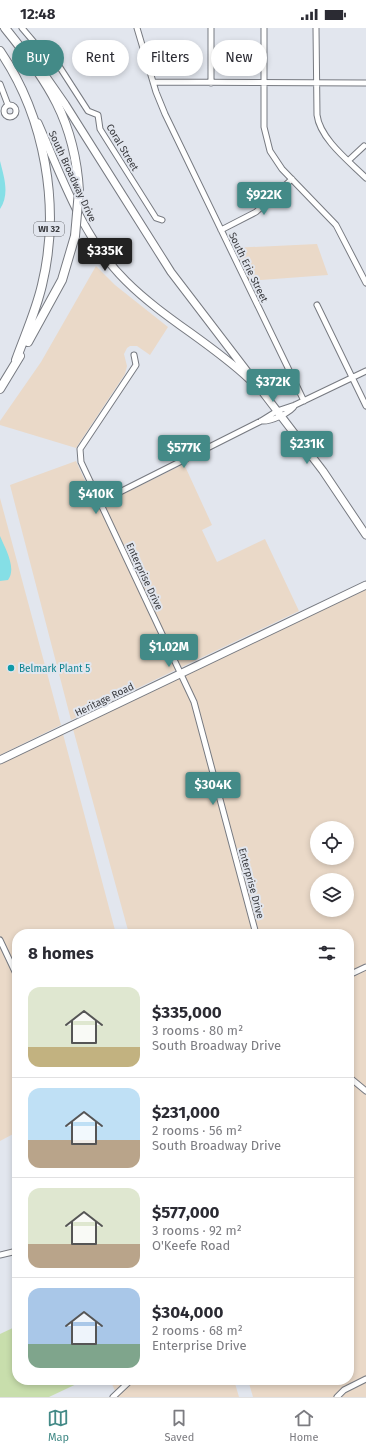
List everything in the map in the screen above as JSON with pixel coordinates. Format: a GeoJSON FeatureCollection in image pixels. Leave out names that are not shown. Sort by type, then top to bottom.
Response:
{"type":"FeatureCollection","features":[{"type":"Feature","properties":{"kind":"main road","name":"WI 32"},"geometry":{"type":"LineString","coordinates":[[5,28],[15,40]]}},
{"type":"Feature","properties":{"kind":"main road","name":"South Broadway Drive"},"geometry":{"type":"LineString","coordinates":[[0,51],[25,96],[78,211],[90,234],[106,259],[141,294],[226,357],[258,387]]}},
{"type":"Feature","properties":{"kind":"main road","name":"WI 32"},"geometry":{"type":"LineString","coordinates":[[0,389],[57,291],[72,251],[75,236],[79,191],[74,149],[67,125],[51,90],[42,76]]}},
{"type":"Feature","properties":{"kind":"main road","name":"South Broadway Drive"},"geometry":{"type":"LineString","coordinates":[[45,76],[65,104],[171,272],[327,476],[366,535]]}},
{"type":"Feature","properties":{"kind":"main road","name":"WI 32"},"geometry":{"type":"LineString","coordinates":[[16,360],[30,328],[43,284],[50,232],[48,194],[43,157],[35,125],[25,96]]}},
{"type":"Feature","properties":{"kind":"main road","name":"Heritage Road"},"geometry":{"type":"LineString","coordinates":[[346,594],[366,579]]}},
{"type":"Feature","properties":{"kind":"main road","name":"Heritage Road"},"geometry":{"type":"LineString","coordinates":[[0,760],[366,585]]}},
{"type":"Feature","properties":{"kind":"street","name":"Coral Street"},"geometry":{"type":"LineString","coordinates":[[22,28],[39,48],[59,66],[88,111],[98,116],[100,129],[156,218],[162,220]]}},
{"type":"Feature","properties":{"kind":"street","name":"South Erie Street"},"geometry":{"type":"LineString","coordinates":[[137,28],[153,82],[165,114],[304,401]]}},
{"type":"Feature","properties":{"kind":"street"},"geometry":{"type":"LineString","coordinates":[[211,28],[212,82]]}},
{"type":"Feature","properties":{"kind":"street"},"geometry":{"type":"LineString","coordinates":[[264,28],[264,128],[267,144],[274,158],[340,231],[366,281]]}},
{"type":"Feature","properties":{"kind":"street"},"geometry":{"type":"LineString","coordinates":[[316,28],[316,83],[317,115],[319,126],[326,136],[366,178]]}},
{"type":"Feature","properties":{"kind":"street"},"geometry":{"type":"LineString","coordinates":[[153,82],[366,83]]}},
{"type":"Feature","properties":{"kind":"street"},"geometry":{"type":"LineString","coordinates":[[0,84],[8,105]]}},
{"type":"Feature","properties":{"kind":"street"},"geometry":{"type":"LineString","coordinates":[[8,105],[14,107],[16,113],[10,116],[2,114],[8,105]]}},
{"type":"Feature","properties":{"kind":"street"},"geometry":{"type":"LineString","coordinates":[[349,160],[364,146]]}},
{"type":"Feature","properties":{"kind":"street"},"geometry":{"type":"LineString","coordinates":[[221,230],[256,212],[292,179]]}},
{"type":"Feature","properties":{"kind":"street"},"geometry":{"type":"LineString","coordinates":[[317,305],[366,406]]}},
{"type":"Feature","properties":{"kind":"street","name":"Enterprise Drive"},"geometry":{"type":"LineString","coordinates":[[134,355],[136,365],[80,449],[81,462],[181,673],[198,716],[255,929]]}},
{"type":"Feature","properties":{"kind":"street"},"geometry":{"type":"LineString","coordinates":[[100,502],[261,421],[366,371]]}},
{"type":"Feature","properties":{"kind":"street"},"geometry":{"type":"LineString","coordinates":[[0,940],[12,965]]}},
{"type":"Feature","properties":{"kind":"street"},"geometry":{"type":"LineString","coordinates":[[354,973],[366,967]]}},
{"type":"Feature","properties":{"kind":"street"},"geometry":{"type":"LineString","coordinates":[[354,1081],[366,1091]]}},
{"type":"Feature","properties":{"kind":"street"},"geometry":{"type":"LineString","coordinates":[[0,1255],[12,1252]]}},
{"type":"Feature","properties":{"kind":"street"},"geometry":{"type":"LineString","coordinates":[[337,1397],[344,1390],[366,1379]]}},
{"type":"Feature","properties":{"kind":"street"},"geometry":{"type":"LineString","coordinates":[[113,1397],[126,1385]]}},
{"type":"Feature","properties":{"kind":"shaded area"},"geometry":{"type":"Polygon","coordinates":[[[317,244],[328,275],[246,281],[230,248],[317,244]]]}},
{"type":"Feature","properties":{"kind":"shaded area"},"geometry":{"type":"Polygon","coordinates":[[[96,266],[115,285],[168,327],[150,355],[137,346],[130,346],[127,348],[124,354],[127,366],[125,374],[76,448],[0,425],[0,421],[41,362],[96,266]]]}},
{"type":"Feature","properties":{"kind":"shaded area"},"geometry":{"type":"Polygon","coordinates":[[[76,461],[97,507],[184,464],[212,525],[202,530],[217,562],[265,539],[299,611],[71,720],[10,485],[76,461]]]}},
{"type":"Feature","properties":{"kind":"shaded area"},"geometry":{"type":"Polygon","coordinates":[[[0,498],[61,725],[0,755],[0,498]]]}},
{"type":"Feature","properties":{"kind":"shaded area"},"geometry":{"type":"Polygon","coordinates":[[[366,587],[366,1397],[253,1397],[249,1385],[354,1385],[354,929],[128,929],[73,729],[366,587]]]}},
{"type":"Feature","properties":{"kind":"shaded area"},"geometry":{"type":"Polygon","coordinates":[[[63,734],[115,929],[12,929],[12,1135],[0,1141],[0,764],[63,734]]]}},
{"type":"Feature","properties":{"kind":"shaded area"},"geometry":{"type":"Polygon","coordinates":[[[112,1385],[235,1385],[239,1397],[118,1397],[112,1385]]]}},
{"type":"Feature","properties":{"kind":"green space"},"geometry":{"type":"Polygon","coordinates":[[[12,1328],[12,1385],[74,1385],[49,1397],[0,1397],[0,1334],[12,1328]]]}},
{"type":"Feature","properties":{"kind":"water"},"geometry":{"type":"Polygon","coordinates":[[[0,161],[5,185],[5,197],[0,209],[0,161]]]}},
{"type":"Feature","properties":{"kind":"water"},"geometry":{"type":"Polygon","coordinates":[[[0,536],[11,564],[11,570],[8,580],[0,581],[0,536]]]}},
{"type":"Feature","properties":{"kind":"place","name":"Belmark Plant 5"},"geometry":{"type":"Point","coordinates":[11,668]}}]}
